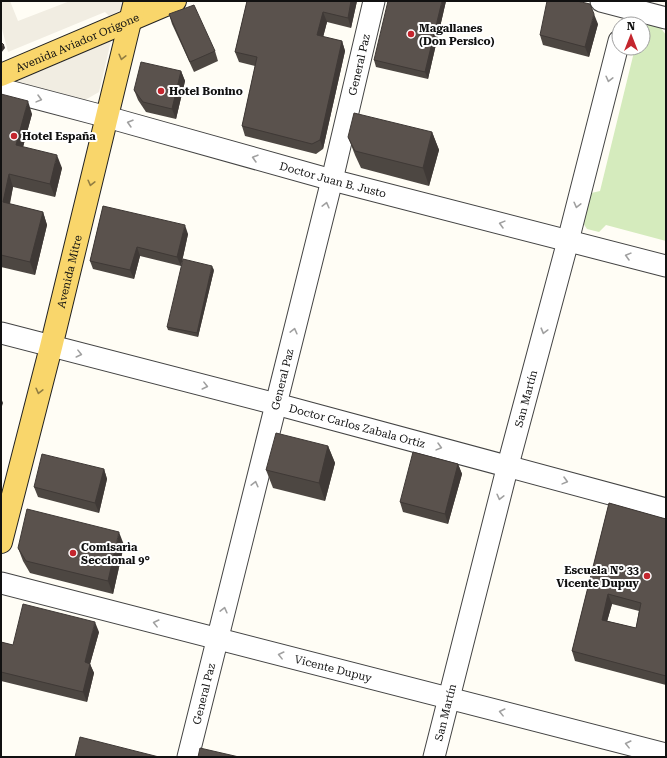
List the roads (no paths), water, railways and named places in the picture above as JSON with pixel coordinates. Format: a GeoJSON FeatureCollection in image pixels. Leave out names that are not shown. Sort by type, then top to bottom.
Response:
{"type":"FeatureCollection","features":[{"type":"Feature","properties":{"kind":"main road","name":"Avenida Aviador Origone"},"geometry":{"type":"LineString","coordinates":[[1,75],[133,10],[176,1]]}},
{"type":"Feature","properties":{"kind":"main road","name":"Avenida Mitre"},"geometry":{"type":"LineString","coordinates":[[1,542],[133,10]]}},
{"type":"Feature","properties":{"kind":"street","name":"General Paz"},"geometry":{"type":"LineString","coordinates":[[188,757],[216,639],[332,180],[374,1]]}},
{"type":"Feature","properties":{"kind":"street"},"geometry":{"type":"LineString","coordinates":[[601,1],[627,11],[666,18]]}},
{"type":"Feature","properties":{"kind":"street","name":"San Martín"},"geometry":{"type":"LineString","coordinates":[[434,757],[508,465],[568,241],[615,56]]}},
{"type":"Feature","properties":{"kind":"street","name":"Doctor Juan B. Justo"},"geometry":{"type":"LineString","coordinates":[[1,89],[332,180],[666,266]]}},
{"type":"Feature","properties":{"kind":"street","name":"Doctor Carlos Zabala Ortiz"},"geometry":{"type":"LineString","coordinates":[[1,333],[50,347],[508,465],[666,509]]}},
{"type":"Feature","properties":{"kind":"street","name":"Vicente Dupuy"},"geometry":{"type":"LineString","coordinates":[[1,583],[666,754]]}},
{"type":"Feature","properties":{"kind":"place","name":"Magallanes (Don Persico)"},"geometry":{"type":"Point","coordinates":[411,34]}},
{"type":"Feature","properties":{"kind":"place","name":"Hotel Bonino"},"geometry":{"type":"Point","coordinates":[161,91]}},
{"type":"Feature","properties":{"kind":"place","name":"Hotel España"},"geometry":{"type":"Point","coordinates":[14,136]}},
{"type":"Feature","properties":{"kind":"place","name":"Comisarìa Seccional 9°"},"geometry":{"type":"Point","coordinates":[73,553]}},
{"type":"Feature","properties":{"kind":"place","name":"Escuela N° 33 Vicente Dupuy"},"geometry":{"type":"Point","coordinates":[647,576]}}]}
